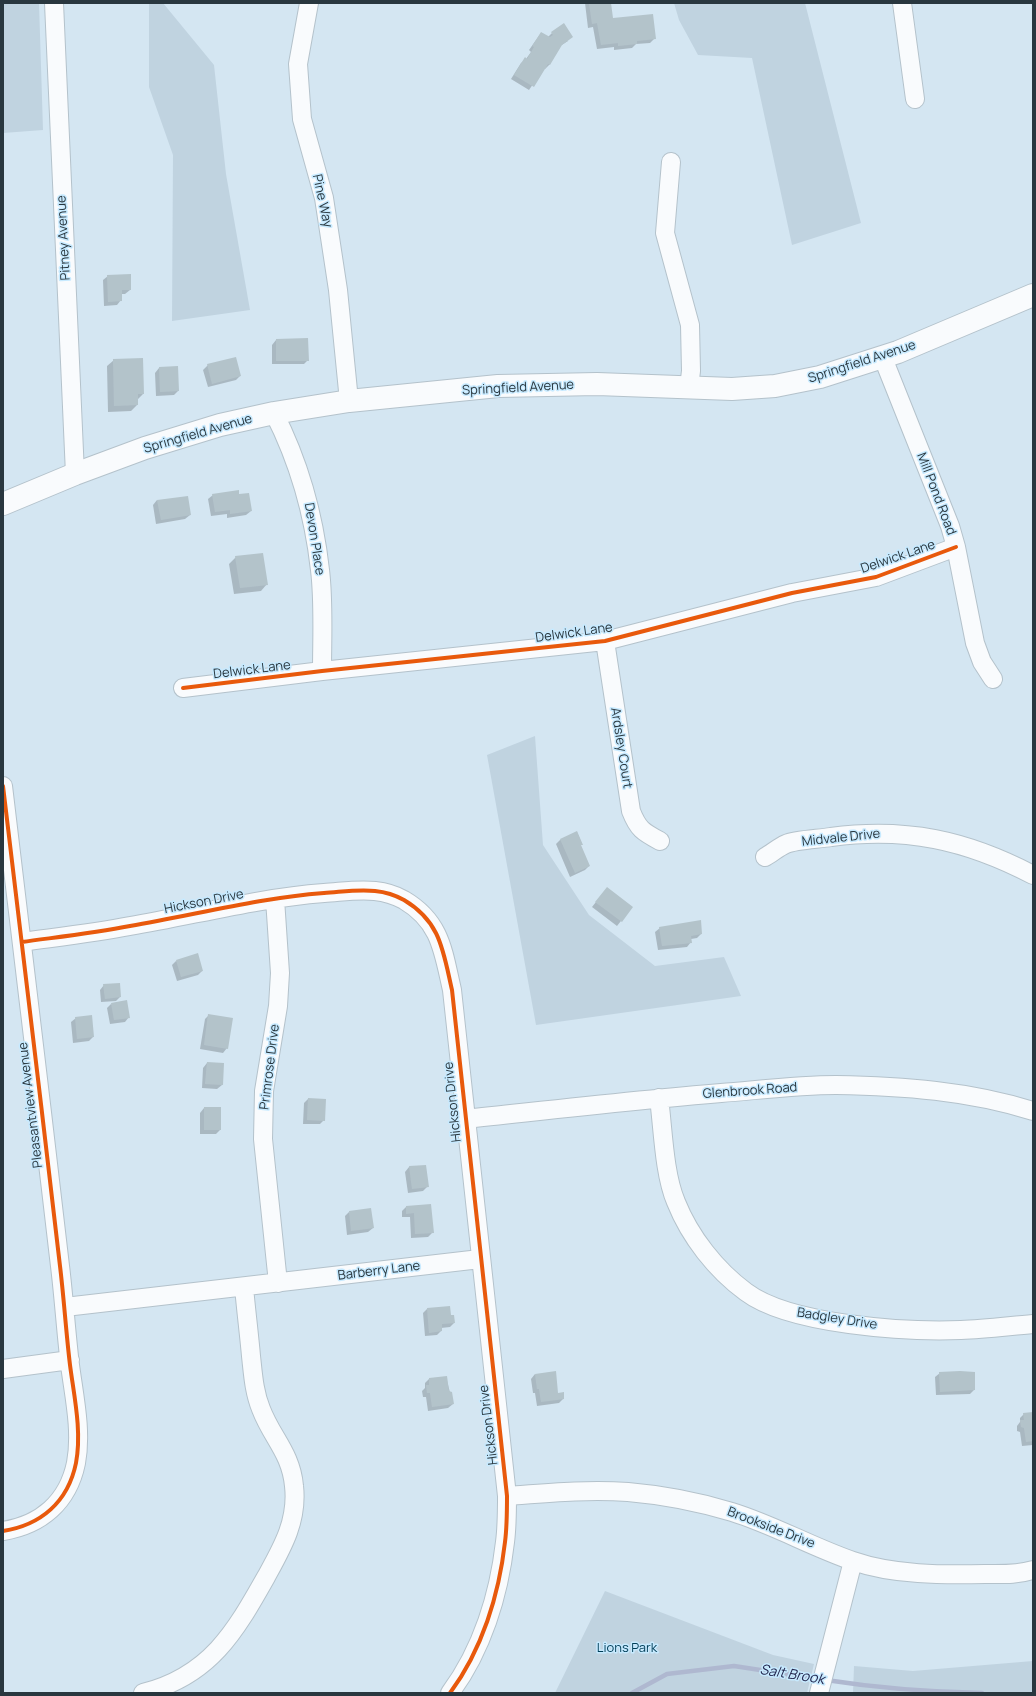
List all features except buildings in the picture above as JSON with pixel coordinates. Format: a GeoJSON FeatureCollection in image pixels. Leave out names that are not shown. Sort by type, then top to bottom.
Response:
{"type":"FeatureCollection","features":[{"type":"Feature","properties":{"kind":"main road","name":"Springfield Avenue"},"geometry":{"type":"LineString","coordinates":[[3,504],[75,474],[145,448],[220,425],[274,413],[349,401],[498,386],[598,384],[732,389],[775,386],[820,378],[883,358],[1033,295]]}},
{"type":"Feature","properties":{"kind":"street","name":"Pitney Avenue"},"geometry":{"type":"LineString","coordinates":[[54,3],[75,474]]}},
{"type":"Feature","properties":{"kind":"street","name":"Pine Way"},"geometry":{"type":"LineString","coordinates":[[309,3],[298,64],[302,119],[324,198],[338,290],[349,401]]}},
{"type":"Feature","properties":{"kind":"street"},"geometry":{"type":"LineString","coordinates":[[902,3],[916,99]]}},
{"type":"Feature","properties":{"kind":"street"},"geometry":{"type":"LineString","coordinates":[[671,162],[665,233],[690,325],[691,371],[689,387]]}},
{"type":"Feature","properties":{"kind":"street","name":"Mill Pond Road"},"geometry":{"type":"LineString","coordinates":[[883,358],[950,526],[956,547],[975,643],[982,662],[993,678]]}},
{"type":"Feature","properties":{"kind":"street","name":"Devon Place"},"geometry":{"type":"LineString","coordinates":[[274,413],[286,435],[308,500],[320,571],[322,671]]}},
{"type":"Feature","properties":{"kind":"street","name":"Delwick Lane"},"geometry":{"type":"LineString","coordinates":[[183,688],[322,671],[605,641],[792,593],[876,577],[956,547]]}},
{"type":"Feature","properties":{"kind":"street","name":"Ardsley Court"},"geometry":{"type":"LineString","coordinates":[[605,641],[630,810],[636,823],[643,832],[660,841]]}},
{"type":"Feature","properties":{"kind":"street","name":"Pleasantview Avenue"},"geometry":{"type":"LineString","coordinates":[[3,786],[65,1308],[77,1422],[78,1446],[76,1464],[70,1481],[56,1505],[46,1514],[29,1524],[3,1531]]}},
{"type":"Feature","properties":{"kind":"street","name":"Midvale Drive"},"geometry":{"type":"LineString","coordinates":[[765,857],[787,844],[852,834],[884,833],[916,835],[947,841],[977,850],[1007,861],[1033,875]]}},
{"type":"Feature","properties":{"kind":"street","name":"Hickson Drive"},"geometry":{"type":"LineString","coordinates":[[22,942],[129,927],[275,899],[362,890],[390,894],[403,899],[415,907],[434,929],[441,941],[452,990],[480,1259],[508,1496],[506,1541],[500,1577],[490,1612],[477,1647],[460,1679],[450,1693]]}},
{"type":"Feature","properties":{"kind":"street","name":"Primrose Drive"},"geometry":{"type":"LineString","coordinates":[[275,899],[280,973],[278,1006],[264,1091],[263,1139],[278,1283]]}},
{"type":"Feature","properties":{"kind":"street","name":"Glenbrook Road"},"geometry":{"type":"LineString","coordinates":[[465,1119],[659,1098],[835,1085],[907,1088],[958,1094],[1011,1104],[1033,1111]]}},
{"type":"Feature","properties":{"kind":"street","name":"Badgley Drive"},"geometry":{"type":"LineString","coordinates":[[659,1098],[669,1179],[675,1201],[684,1222],[711,1259],[746,1293],[770,1305],[803,1316],[846,1323],[907,1329],[960,1330],[1033,1324]]}},
{"type":"Feature","properties":{"kind":"street","name":"Barberry Lane"},"geometry":{"type":"LineString","coordinates":[[244,1287],[480,1259]]}},
{"type":"Feature","properties":{"kind":"street"},"geometry":{"type":"LineString","coordinates":[[65,1308],[244,1287],[255,1390],[261,1409],[285,1453],[294,1486],[292,1521],[284,1543],[246,1614],[232,1634],[221,1647],[200,1666],[165,1686],[143,1693]]}},
{"type":"Feature","properties":{"kind":"street"},"geometry":{"type":"LineString","coordinates":[[3,1369],[70,1360]]}},
{"type":"Feature","properties":{"kind":"street","name":"Brookside Drive"},"geometry":{"type":"LineString","coordinates":[[508,1496],[563,1492],[628,1492],[676,1498],[733,1512],[853,1561],[880,1568],[928,1573],[1016,1574],[1033,1570]]}},
{"type":"Feature","properties":{"kind":"street"},"geometry":{"type":"LineString","coordinates":[[819,1693],[853,1561]]}},
{"type":"Feature","properties":{"kind":"green space"},"geometry":{"type":"Polygon","coordinates":[[[3,3],[39,3],[43,130],[3,133],[3,3]]]}},
{"type":"Feature","properties":{"kind":"green space"},"geometry":{"type":"Polygon","coordinates":[[[149,3],[163,3],[214,65],[226,174],[250,310],[172,321],[173,155],[149,87],[149,3]]]}},
{"type":"Feature","properties":{"kind":"green space"},"geometry":{"type":"Polygon","coordinates":[[[674,3],[805,3],[861,223],[792,245],[752,58],[698,55],[679,20],[674,3]]]}},
{"type":"Feature","properties":{"kind":"green space"},"geometry":{"type":"Polygon","coordinates":[[[535,736],[543,845],[589,915],[655,966],[724,957],[741,996],[536,1025],[487,755],[535,736]]]}},
{"type":"Feature","properties":{"kind":"green space","name":"Lions Park"},"geometry":{"type":"Polygon","coordinates":[[[605,1591],[773,1655],[814,1664],[807,1693],[555,1693],[605,1591]]]}},
{"type":"Feature","properties":{"kind":"green space"},"geometry":{"type":"Polygon","coordinates":[[[1033,1661],[1033,1693],[853,1693],[854,1666],[913,1671],[1033,1661]]]}},
{"type":"Feature","properties":{"kind":"waterway","name":"Salt Brook"},"geometry":{"type":"LineString","coordinates":[[632,1693],[667,1674],[734,1666],[819,1679]]}},
{"type":"Feature","properties":{"kind":"waterway","name":"Salt Brook"},"geometry":{"type":"LineString","coordinates":[[826,1680],[904,1689],[982,1693]]}},
{"type":"Feature","properties":{"kind":"cycle path"},"geometry":{"type":"LineString","coordinates":[[183,688],[322,671],[605,641],[792,593],[876,577],[956,547]]}},
{"type":"Feature","properties":{"kind":"cycle path"},"geometry":{"type":"LineString","coordinates":[[3,786],[78,1426],[78,1451],[76,1463],[67,1489],[51,1509],[41,1517],[17,1528],[3,1531]]}},
{"type":"Feature","properties":{"kind":"cycle path"},"geometry":{"type":"LineString","coordinates":[[22,942],[154,922],[227,907],[299,895],[356,890],[379,891],[401,898],[426,918],[433,928],[443,950],[452,990],[507,1496],[507,1525],[505,1542],[493,1602],[480,1640],[471,1659],[450,1693]]}}]}
